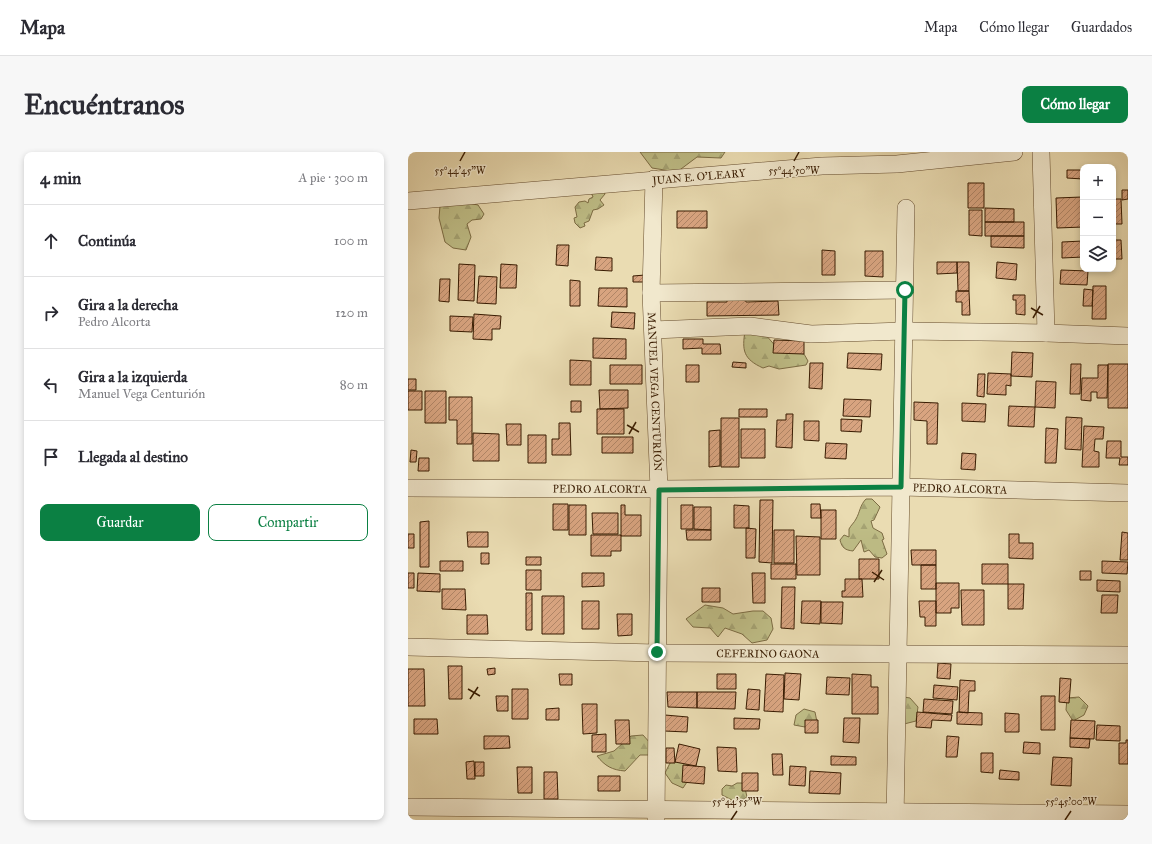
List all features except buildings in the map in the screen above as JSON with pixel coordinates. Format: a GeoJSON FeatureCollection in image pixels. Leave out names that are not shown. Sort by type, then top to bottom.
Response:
{"type":"FeatureCollection","features":[{"type":"Feature","properties":{"kind":"street","name":"JUAN E. O'LEARY"},"geometry":{"type":"LineString","coordinates":[[408,201],[822,166],[897,164],[1014,152]]}},
{"type":"Feature","properties":{"kind":"street"},"geometry":{"type":"LineString","coordinates":[[1041,152],[1046,333]]}},
{"type":"Feature","properties":{"kind":"street","name":"MANUEL VEGA CENTURIÓN"},"geometry":{"type":"LineString","coordinates":[[654,179],[651,293],[659,490],[656,815]]}},
{"type":"Feature","properties":{"kind":"street"},"geometry":{"type":"LineString","coordinates":[[896,816],[906,208]]}},
{"type":"Feature","properties":{"kind":"street"},"geometry":{"type":"LineString","coordinates":[[651,293],[905,290]]}},
{"type":"Feature","properties":{"kind":"street"},"geometry":{"type":"LineString","coordinates":[[653,330],[750,326],[812,334],[904,331],[1128,336]]}},
{"type":"Feature","properties":{"kind":"street","name":"PEDRO ALCORTA"},"geometry":{"type":"LineString","coordinates":[[408,488],[659,490],[901,487],[1128,492]]}},
{"type":"Feature","properties":{"kind":"street","name":"CEFERINO GAONA"},"geometry":{"type":"LineString","coordinates":[[408,647],[657,652],[1128,655]]}},
{"type":"Feature","properties":{"kind":"street"},"geometry":{"type":"LineString","coordinates":[[408,807],[656,815],[896,816],[1128,814]]}},
{"type":"Feature","properties":{"kind":"green space"},"geometry":{"type":"Polygon","coordinates":[[[640,152],[725,152],[721,158],[697,157],[677,172],[652,168],[640,152]]]}},
{"type":"Feature","properties":{"kind":"green space"},"geometry":{"type":"Polygon","coordinates":[[[590,190],[604,191],[605,194],[600,200],[604,205],[593,210],[589,221],[584,223],[585,226],[580,228],[575,223],[574,218],[577,217],[575,207],[579,202],[585,201],[588,203],[589,199],[593,197],[590,190]]]}},
{"type":"Feature","properties":{"kind":"green space"},"geometry":{"type":"Polygon","coordinates":[[[464,202],[478,205],[484,214],[481,219],[472,220],[467,224],[471,237],[466,250],[453,248],[445,242],[439,218],[440,206],[464,202]]]}},
{"type":"Feature","properties":{"kind":"green space"},"geometry":{"type":"Polygon","coordinates":[[[745,331],[765,334],[778,349],[804,354],[808,361],[806,365],[779,369],[769,366],[763,368],[756,365],[745,353],[745,331]]]}},
{"type":"Feature","properties":{"kind":"green space"},"geometry":{"type":"Polygon","coordinates":[[[866,499],[872,499],[880,507],[874,520],[871,521],[873,528],[882,533],[884,539],[882,540],[887,554],[882,558],[875,557],[869,550],[864,552],[861,540],[853,551],[844,548],[840,540],[844,535],[849,537],[849,529],[866,499]]]}},
{"type":"Feature","properties":{"kind":"green space"},"geometry":{"type":"Polygon","coordinates":[[[705,605],[723,608],[733,614],[763,611],[771,618],[773,629],[767,640],[752,643],[742,634],[725,628],[718,637],[710,628],[693,627],[686,619],[705,605]]]}},
{"type":"Feature","properties":{"kind":"green space"},"geometry":{"type":"Polygon","coordinates":[[[898,696],[910,698],[918,707],[916,721],[904,724],[898,696]]]}},
{"type":"Feature","properties":{"kind":"green space"},"geometry":{"type":"Polygon","coordinates":[[[1079,697],[1088,706],[1084,715],[1073,721],[1066,710],[1067,698],[1079,697]]]}},
{"type":"Feature","properties":{"kind":"green space"},"geometry":{"type":"Polygon","coordinates":[[[804,709],[815,712],[817,722],[805,727],[794,725],[796,715],[804,709]]]}},
{"type":"Feature","properties":{"kind":"green space"},"geometry":{"type":"Polygon","coordinates":[[[643,735],[651,744],[651,755],[640,755],[625,771],[616,770],[609,767],[597,756],[614,751],[631,736],[643,735]]]}},
{"type":"Feature","properties":{"kind":"green space"},"geometry":{"type":"Polygon","coordinates":[[[680,759],[688,766],[689,779],[683,788],[672,783],[665,773],[670,763],[680,759]]]}},
{"type":"Feature","properties":{"kind":"green space"},"geometry":{"type":"Polygon","coordinates":[[[737,783],[742,783],[747,797],[738,803],[722,795],[722,789],[726,785],[732,786],[737,783]]]}},
{"type":"Feature","properties":{"kind":"route"},"geometry":{"type":"LineString","coordinates":[[657,652],[659,490],[901,487],[905,290]]}}]}
